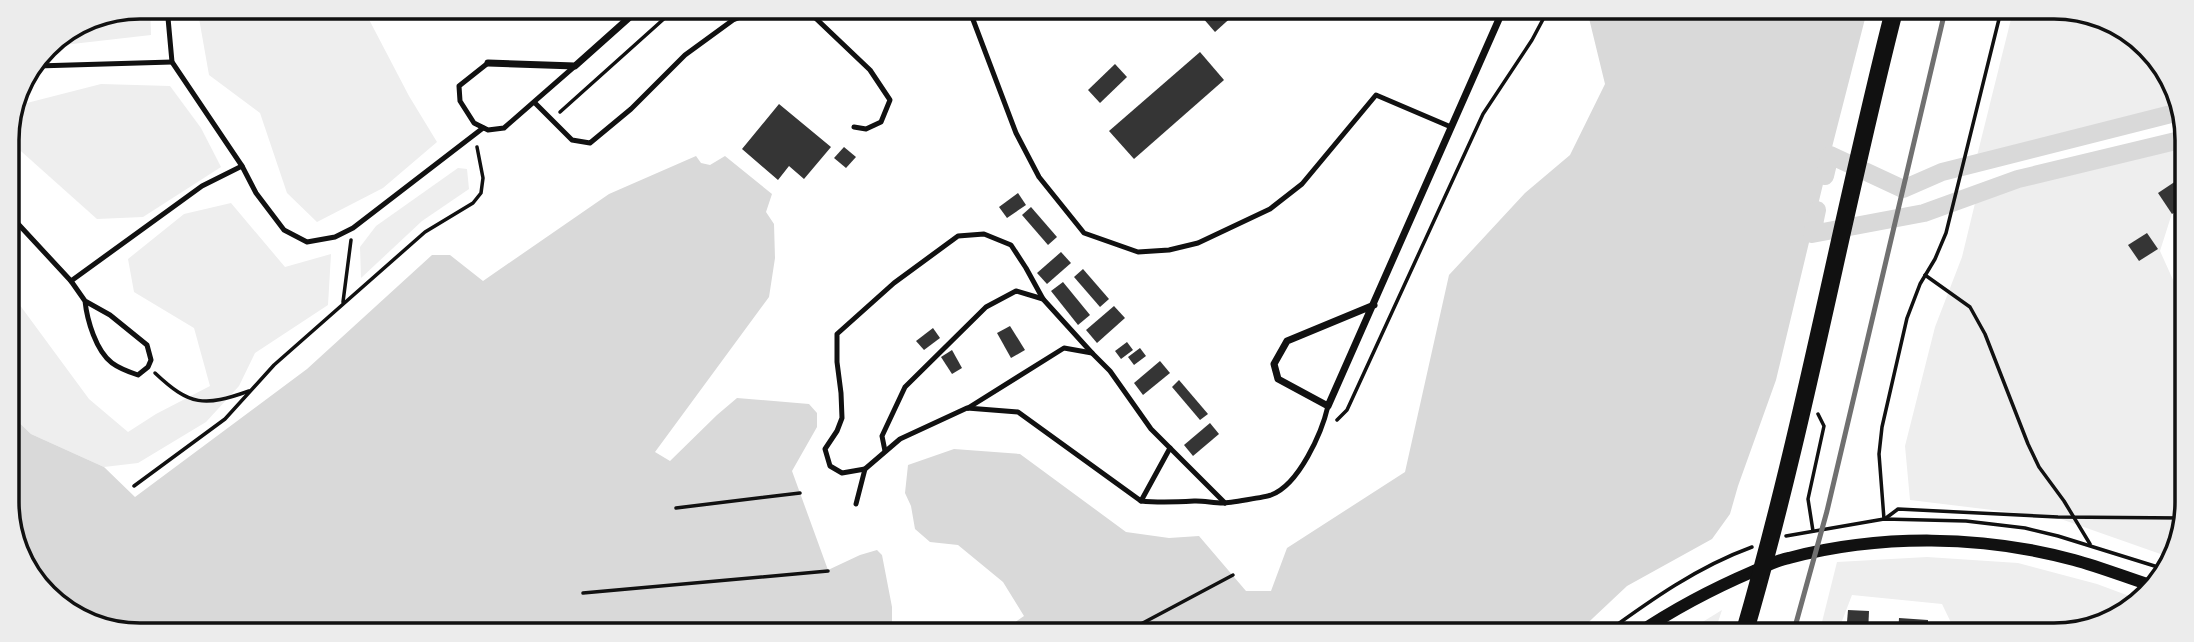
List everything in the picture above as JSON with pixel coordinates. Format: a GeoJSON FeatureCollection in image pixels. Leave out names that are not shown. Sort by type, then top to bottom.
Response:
{"type":"FeatureCollection","features":[{"type":"Feature","properties":{"kind":"highway"},"geometry":{"type":"LineString","coordinates":[[1748,622],[1802,413],[1892,19]]}},
{"type":"Feature","properties":{"kind":"street"},"geometry":{"type":"LineString","coordinates":[[488,63],[575,66],[628,19]]}},
{"type":"Feature","properties":{"kind":"street"},"geometry":{"type":"LineString","coordinates":[[1374,305],[1287,341],[1274,364],[1278,379],[1328,406],[1374,305],[1499,19]]}},
{"type":"Feature","properties":{"kind":"street"},"geometry":{"type":"LineString","coordinates":[[1654,622],[1716,587],[1787,558],[1902,541],[1965,542],[2019,549],[2073,560],[2143,583]]}},
{"type":"Feature","properties":{"kind":"lane"},"geometry":{"type":"LineString","coordinates":[[168,19],[172,62],[242,166],[256,193],[284,230],[307,242],[335,237],[353,228],[483,128]]}},
{"type":"Feature","properties":{"kind":"lane"},"geometry":{"type":"LineString","coordinates":[[536,103],[572,140],[590,144],[631,109],[685,55],[735,19]]}},
{"type":"Feature","properties":{"kind":"lane"},"geometry":{"type":"LineString","coordinates":[[816,19],[870,70],[890,100],[881,122],[866,129],[854,127]]}},
{"type":"Feature","properties":{"kind":"lane"},"geometry":{"type":"LineString","coordinates":[[973,19],[1016,133],[1039,177],[1084,233],[1138,252],[1169,250],[1198,243],[1270,209],[1302,184],[1376,94],[1451,127]]}},
{"type":"Feature","properties":{"kind":"lane"},"geometry":{"type":"LineString","coordinates":[[45,65],[172,62]]}},
{"type":"Feature","properties":{"kind":"lane"},"geometry":{"type":"LineString","coordinates":[[488,63],[459,86],[460,101],[474,122],[488,130],[504,128],[536,103],[575,66]]}},
{"type":"Feature","properties":{"kind":"lane"},"geometry":{"type":"LineString","coordinates":[[71,281],[202,186],[242,166]]}},
{"type":"Feature","properties":{"kind":"lane"},"geometry":{"type":"LineString","coordinates":[[20,225],[71,281],[85,301],[110,315],[147,345],[151,360],[148,367],[138,375],[122,370],[109,361],[87,320],[85,301]]}},
{"type":"Feature","properties":{"kind":"lane"},"geometry":{"type":"LineString","coordinates":[[1092,353],[1064,348],[967,408],[900,439],[865,469],[842,473],[830,466],[825,449],[842,418],[837,334],[894,283],[958,236],[984,234],[1011,245],[1043,299],[1110,371],[1151,429],[1226,503]]}},
{"type":"Feature","properties":{"kind":"lane"},"geometry":{"type":"LineString","coordinates":[[886,451],[882,436],[905,387],[946,344],[986,307],[1016,291],[1043,299]]}},
{"type":"Feature","properties":{"kind":"lane"},"geometry":{"type":"LineString","coordinates":[[967,408],[1018,412],[1141,501],[1164,504],[1198,501],[1226,503],[1271,495],[1288,484],[1301,466],[1324,423],[1328,406]]}},
{"type":"Feature","properties":{"kind":"lane"},"geometry":{"type":"LineString","coordinates":[[1141,501],[1170,448]]}},
{"type":"Feature","properties":{"kind":"lane"},"geometry":{"type":"LineString","coordinates":[[856,504],[865,469]]}},
{"type":"Feature","properties":{"kind":"path"},"geometry":{"type":"LineString","coordinates":[[552,119],[664,19]]}},
{"type":"Feature","properties":{"kind":"path"},"geometry":{"type":"LineString","coordinates":[[1324,423],[1336,421],[1347,410],[1478,124],[1543,19]]}},
{"type":"Feature","properties":{"kind":"path"},"geometry":{"type":"LineString","coordinates":[[1884,519],[1879,454],[1882,428],[1907,318],[1946,233],[2000,19]]}},
{"type":"Feature","properties":{"kind":"path"},"geometry":{"type":"LineString","coordinates":[[134,486],[225,419],[274,365],[425,232],[472,203],[481,192],[484,178],[474,135]]}},
{"type":"Feature","properties":{"kind":"path"},"geometry":{"type":"LineString","coordinates":[[343,304],[353,228]]}},
{"type":"Feature","properties":{"kind":"path"},"geometry":{"type":"LineString","coordinates":[[1925,275],[1970,307],[1985,334],[2039,467],[2091,545]]}},
{"type":"Feature","properties":{"kind":"path"},"geometry":{"type":"LineString","coordinates":[[148,367],[180,394],[195,401],[216,401],[249,391]]}},
{"type":"Feature","properties":{"kind":"path"},"geometry":{"type":"LineString","coordinates":[[1802,413],[1818,414],[1824,426],[1808,499],[1813,531]]}},
{"type":"Feature","properties":{"kind":"path"},"geometry":{"type":"LineString","coordinates":[[676,508],[800,493]]}},
{"type":"Feature","properties":{"kind":"path"},"geometry":{"type":"LineString","coordinates":[[1884,519],[1898,509],[2074,518],[2174,517]]}},
{"type":"Feature","properties":{"kind":"path"},"geometry":{"type":"LineString","coordinates":[[1884,519],[1966,521],[2025,528],[2091,545],[2156,566]]}},
{"type":"Feature","properties":{"kind":"path"},"geometry":{"type":"LineString","coordinates":[[583,593],[828,571]]}},
{"type":"Feature","properties":{"kind":"path"},"geometry":{"type":"LineString","coordinates":[[1144,622],[1233,575]]}},
{"type":"Feature","properties":{"kind":"path"},"geometry":{"type":"LineString","coordinates":[[1620,622],[1671,586]]}},
{"type":"Feature","properties":{"kind":"shaded area"},"geometry":{"type":"Polygon","coordinates":[[[150,19],[151,35],[66,45],[101,26],[124,20],[150,19]]]}},
{"type":"Feature","properties":{"kind":"shaded area"},"geometry":{"type":"Polygon","coordinates":[[[199,19],[369,19],[409,96],[437,142],[383,188],[317,222],[287,193],[260,113],[209,75],[199,19]]]}},
{"type":"Feature","properties":{"kind":"shaded area"},"geometry":{"type":"Polygon","coordinates":[[[1589,19],[1865,19],[1776,380],[1730,514],[1712,539],[1627,586],[1588,622],[1015,623],[1024,616],[1003,582],[958,545],[930,542],[915,529],[911,506],[905,493],[908,465],[954,449],[1020,454],[1126,532],[1169,538],[1199,536],[1246,591],[1271,591],[1287,548],[1405,472],[1449,275],[1525,193],[1570,155],[1605,84],[1589,19]]]}},
{"type":"Feature","properties":{"kind":"shaded area"},"geometry":{"type":"Polygon","coordinates":[[[2011,19],[2070,20],[2100,28],[2114,35],[2128,44],[2150,66],[2168,101],[2171,114],[1975,164],[2011,19]]]}},
{"type":"Feature","properties":{"kind":"shaded area"},"geometry":{"type":"Polygon","coordinates":[[[101,84],[170,86],[201,128],[221,167],[143,217],[97,219],[20,150],[25,103],[101,84]]]}},
{"type":"Feature","properties":{"kind":"shaded area"},"geometry":{"type":"Polygon","coordinates":[[[2175,141],[2175,206],[2160,251],[2175,284],[2175,502],[2171,533],[2162,555],[2058,518],[1910,500],[1905,446],[1935,327],[1962,257],[1977,195],[2018,179],[2175,141]]]}},
{"type":"Feature","properties":{"kind":"shaded area"},"geometry":{"type":"Polygon","coordinates":[[[696,156],[701,163],[710,165],[725,156],[772,194],[766,212],[774,224],[775,258],[769,297],[655,452],[670,461],[737,398],[809,404],[817,413],[817,427],[792,471],[828,570],[877,550],[882,555],[892,607],[892,623],[124,622],[94,614],[80,607],[66,598],[40,569],[26,541],[22,526],[19,502],[19,423],[31,434],[104,467],[135,497],[307,369],[432,255],[450,255],[483,281],[609,194],[696,156]]]}},
{"type":"Feature","properties":{"kind":"shaded area"},"geometry":{"type":"Polygon","coordinates":[[[458,168],[467,169],[469,189],[422,221],[361,278],[360,247],[376,226],[458,168]]]}},
{"type":"Feature","properties":{"kind":"shaded area"},"geometry":{"type":"Polygon","coordinates":[[[231,203],[285,267],[331,254],[328,305],[255,353],[239,386],[206,422],[138,463],[104,467],[31,434],[19,423],[20,305],[89,399],[128,432],[210,386],[194,328],[134,292],[128,259],[184,214],[231,203]]]}},
{"type":"Feature","properties":{"kind":"shaded area"},"geometry":{"type":"Polygon","coordinates":[[[1927,557],[2018,563],[2097,584],[2130,596],[2100,614],[2078,620],[1951,622],[1942,604],[1852,595],[1842,622],[1822,622],[1837,562],[1927,557]]]}},
{"type":"Feature","properties":{"kind":"shaded area"},"geometry":{"type":"Polygon","coordinates":[[[1722,610],[1718,622],[1702,622],[1722,610]]]}},
{"type":"Feature","properties":{"kind":"building"},"geometry":{"type":"Polygon","coordinates":[[[1204,19],[1229,19],[1215,32],[1204,19]]]}},
{"type":"Feature","properties":{"kind":"building"},"geometry":{"type":"Polygon","coordinates":[[[1200,52],[1224,80],[1134,159],[1109,131],[1200,52]]]}},
{"type":"Feature","properties":{"kind":"building"},"geometry":{"type":"Polygon","coordinates":[[[1115,64],[1127,77],[1100,103],[1088,90],[1115,64]]]}},
{"type":"Feature","properties":{"kind":"building"},"geometry":{"type":"Polygon","coordinates":[[[779,104],[831,147],[804,179],[789,166],[778,180],[742,149],[779,104]]]}},
{"type":"Feature","properties":{"kind":"building"},"geometry":{"type":"Polygon","coordinates":[[[844,147],[856,157],[846,168],[834,158],[844,147]]]}},
{"type":"Feature","properties":{"kind":"building"},"geometry":{"type":"Polygon","coordinates":[[[2175,182],[2175,212],[2172,214],[2158,193],[2175,182]]]}},
{"type":"Feature","properties":{"kind":"building"},"geometry":{"type":"Polygon","coordinates":[[[1018,193],[1026,205],[1007,218],[999,207],[1018,193]]]}},
{"type":"Feature","properties":{"kind":"building"},"geometry":{"type":"Polygon","coordinates":[[[1031,207],[1057,237],[1048,245],[1022,215],[1031,207]]]}},
{"type":"Feature","properties":{"kind":"building"},"geometry":{"type":"Polygon","coordinates":[[[2147,233],[2158,249],[2139,261],[2128,245],[2147,233]]]}},
{"type":"Feature","properties":{"kind":"building"},"geometry":{"type":"Polygon","coordinates":[[[1061,252],[1071,263],[1047,284],[1037,273],[1061,252]]]}},
{"type":"Feature","properties":{"kind":"building"},"geometry":{"type":"Polygon","coordinates":[[[1083,269],[1109,299],[1100,307],[1074,277],[1083,269]]]}},
{"type":"Feature","properties":{"kind":"building"},"geometry":{"type":"Polygon","coordinates":[[[1063,282],[1090,315],[1078,325],[1051,291],[1063,282]]]}},
{"type":"Feature","properties":{"kind":"building"},"geometry":{"type":"Polygon","coordinates":[[[1114,306],[1125,318],[1097,343],[1086,330],[1114,306]]]}},
{"type":"Feature","properties":{"kind":"building"},"geometry":{"type":"Polygon","coordinates":[[[1010,326],[1025,350],[1011,358],[997,333],[1010,326]]]}},
{"type":"Feature","properties":{"kind":"building"},"geometry":{"type":"Polygon","coordinates":[[[933,328],[940,338],[924,350],[916,341],[933,328]]]}},
{"type":"Feature","properties":{"kind":"building"},"geometry":{"type":"Polygon","coordinates":[[[1127,342],[1133,350],[1121,359],[1115,351],[1127,342]]]}},
{"type":"Feature","properties":{"kind":"building"},"geometry":{"type":"Polygon","coordinates":[[[1140,348],[1146,356],[1134,365],[1128,357],[1140,348]]]}},
{"type":"Feature","properties":{"kind":"building"},"geometry":{"type":"Polygon","coordinates":[[[952,350],[962,368],[952,374],[941,357],[952,350]]]}},
{"type":"Feature","properties":{"kind":"building"},"geometry":{"type":"Polygon","coordinates":[[[1160,361],[1170,373],[1143,395],[1134,383],[1160,361]]]}},
{"type":"Feature","properties":{"kind":"building"},"geometry":{"type":"Polygon","coordinates":[[[1179,380],[1208,414],[1200,420],[1172,387],[1179,380]]]}},
{"type":"Feature","properties":{"kind":"building"},"geometry":{"type":"Polygon","coordinates":[[[1210,423],[1219,434],[1193,456],[1184,445],[1210,423]]]}},
{"type":"Feature","properties":{"kind":"building"},"geometry":{"type":"Polygon","coordinates":[[[1848,610],[1869,611],[1869,622],[1847,622],[1848,610]]]}},
{"type":"Feature","properties":{"kind":"building"},"geometry":{"type":"Polygon","coordinates":[[[1899,618],[1928,620],[1928,622],[1899,622],[1899,618]]]}},
{"type":"Feature","properties":{"kind":"waterway"},"geometry":{"type":"LineString","coordinates":[[1825,176],[1830,155],[1903,189],[1942,172],[2171,114]]}},
{"type":"Feature","properties":{"kind":"waterway"},"geometry":{"type":"LineString","coordinates":[[1817,210],[1812,234],[1924,213],[2018,179],[2175,141]]}},
{"type":"Feature","properties":{"kind":"railway"},"geometry":{"type":"LineString","coordinates":[[1796,622],[1827,511],[1943,19]]}}]}
